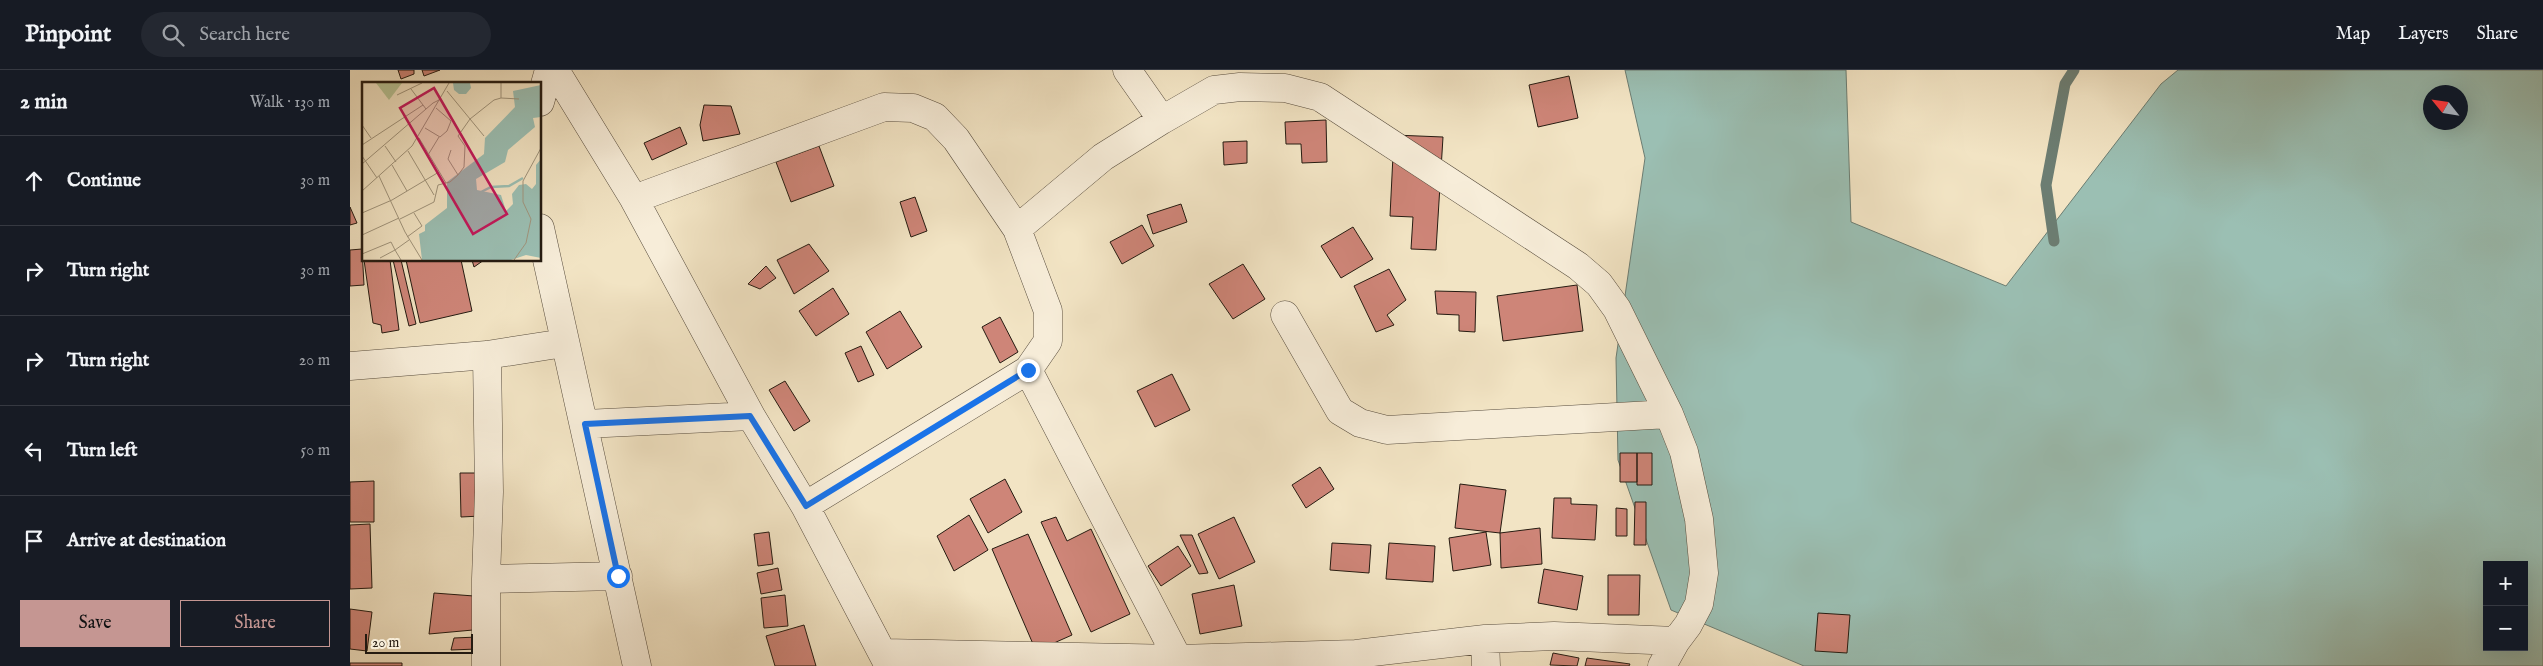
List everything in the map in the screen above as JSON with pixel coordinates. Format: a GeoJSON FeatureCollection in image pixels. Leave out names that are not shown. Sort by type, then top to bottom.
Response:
{"type":"FeatureCollection","features":[{"type":"Feature","properties":{"kind":"street"},"geometry":{"type":"LineString","coordinates":[[541,99],[550,70]]}},
{"type":"Feature","properties":{"kind":"street"},"geometry":{"type":"LineString","coordinates":[[555,70],[634,199],[750,416],[806,506],[887,660],[1178,659],[1356,654],[1485,639],[1554,636],[1676,641]]}},
{"type":"Feature","properties":{"kind":"street"},"geometry":{"type":"LineString","coordinates":[[1127,70],[1162,120]]}},
{"type":"Feature","properties":{"kind":"street"},"geometry":{"type":"LineString","coordinates":[[1017,229],[1103,157],[1214,90],[1240,87],[1285,88],[1320,97],[1336,106],[1578,266],[1599,284],[1617,309],[1669,414],[1684,452],[1699,519],[1704,573],[1699,604],[1688,626],[1676,641],[1662,666]]}},
{"type":"Feature","properties":{"kind":"street"},"geometry":{"type":"LineString","coordinates":[[634,199],[884,107],[913,108],[934,118],[956,139],[1017,229],[1048,311],[1048,341],[1028,370],[806,506]]}},
{"type":"Feature","properties":{"kind":"street"},"geometry":{"type":"LineString","coordinates":[[541,233],[564,343],[585,424],[637,666]]}},
{"type":"Feature","properties":{"kind":"street"},"geometry":{"type":"LineString","coordinates":[[1285,314],[1340,411],[1360,423],[1387,430],[1669,414]]}},
{"type":"Feature","properties":{"kind":"street"},"geometry":{"type":"LineString","coordinates":[[350,366],[487,355],[564,343]]}},
{"type":"Feature","properties":{"kind":"street"},"geometry":{"type":"LineString","coordinates":[[486,666],[489,492],[487,355]]}},
{"type":"Feature","properties":{"kind":"street"},"geometry":{"type":"LineString","coordinates":[[1028,370],[1178,659]]}},
{"type":"Feature","properties":{"kind":"street"},"geometry":{"type":"LineString","coordinates":[[585,424],[750,416]]}},
{"type":"Feature","properties":{"kind":"street"},"geometry":{"type":"LineString","coordinates":[[486,579],[618,576]]}},
{"type":"Feature","properties":{"kind":"street"},"geometry":{"type":"LineString","coordinates":[[1485,639],[1486,666]]}},
{"type":"Feature","properties":{"kind":"water"},"geometry":{"type":"Polygon","coordinates":[[[1625,70],[1846,70],[1851,222],[2006,286],[2161,84],[2178,70],[2543,70],[2543,666],[1804,666],[1671,610],[1618,460],[1616,358],[1645,158],[1625,70]]]}},
{"type":"Feature","properties":{"kind":"building"},"geometry":{"type":"Polygon","coordinates":[[[398,70],[414,70],[414,74],[401,79],[398,70]]]}},
{"type":"Feature","properties":{"kind":"building"},"geometry":{"type":"Polygon","coordinates":[[[422,70],[440,70],[424,76],[422,70]]]}},
{"type":"Feature","properties":{"kind":"building"},"geometry":{"type":"Polygon","coordinates":[[[1569,76],[1578,118],[1538,127],[1529,85],[1569,76]]]}},
{"type":"Feature","properties":{"kind":"building"},"geometry":{"type":"Polygon","coordinates":[[[704,105],[731,106],[740,134],[703,141],[700,125],[704,105]]]}},
{"type":"Feature","properties":{"kind":"building"},"geometry":{"type":"Polygon","coordinates":[[[1326,120],[1327,162],[1302,163],[1301,144],[1286,144],[1285,122],[1326,120]]]}},
{"type":"Feature","properties":{"kind":"building"},"geometry":{"type":"Polygon","coordinates":[[[680,127],[687,144],[652,160],[644,143],[680,127]]]}},
{"type":"Feature","properties":{"kind":"building"},"geometry":{"type":"Polygon","coordinates":[[[1394,135],[1443,137],[1436,250],[1411,249],[1413,217],[1390,216],[1394,135]]]}},
{"type":"Feature","properties":{"kind":"building"},"geometry":{"type":"Polygon","coordinates":[[[1247,141],[1247,163],[1224,165],[1223,142],[1247,141]]]}},
{"type":"Feature","properties":{"kind":"building"},"geometry":{"type":"Polygon","coordinates":[[[819,146],[834,186],[791,202],[776,162],[819,146]]]}},
{"type":"Feature","properties":{"kind":"building"},"geometry":{"type":"Polygon","coordinates":[[[915,197],[927,231],[911,237],[900,202],[915,197]]]}},
{"type":"Feature","properties":{"kind":"building"},"geometry":{"type":"Polygon","coordinates":[[[1181,204],[1187,222],[1153,234],[1147,215],[1181,204]]]}},
{"type":"Feature","properties":{"kind":"building"},"geometry":{"type":"Polygon","coordinates":[[[350,207],[357,223],[350,225],[350,207]]]}},
{"type":"Feature","properties":{"kind":"building"},"geometry":{"type":"Polygon","coordinates":[[[1142,225],[1154,246],[1122,264],[1110,242],[1142,225]]]}},
{"type":"Feature","properties":{"kind":"building"},"geometry":{"type":"Polygon","coordinates":[[[1353,227],[1373,259],[1341,278],[1321,246],[1353,227]]]}},
{"type":"Feature","properties":{"kind":"building"},"geometry":{"type":"Polygon","coordinates":[[[809,244],[829,271],[794,294],[777,260],[809,244]]]}},
{"type":"Feature","properties":{"kind":"building"},"geometry":{"type":"Polygon","coordinates":[[[362,249],[364,285],[350,286],[350,250],[362,249]]]}},
{"type":"Feature","properties":{"kind":"building"},"geometry":{"type":"Polygon","coordinates":[[[364,261],[390,261],[399,330],[382,333],[381,325],[373,323],[364,261]]]}},
{"type":"Feature","properties":{"kind":"building"},"geometry":{"type":"Polygon","coordinates":[[[393,261],[401,261],[416,324],[409,326],[393,261]]]}},
{"type":"Feature","properties":{"kind":"building"},"geometry":{"type":"Polygon","coordinates":[[[406,261],[461,261],[472,311],[420,323],[406,261]]]}},
{"type":"Feature","properties":{"kind":"building"},"geometry":{"type":"Polygon","coordinates":[[[472,261],[483,261],[474,267],[472,261]]]}},
{"type":"Feature","properties":{"kind":"building"},"geometry":{"type":"Polygon","coordinates":[[[1243,264],[1265,299],[1233,319],[1209,284],[1243,264]]]}},
{"type":"Feature","properties":{"kind":"building"},"geometry":{"type":"Polygon","coordinates":[[[766,266],[776,278],[760,289],[748,284],[766,266]]]}},
{"type":"Feature","properties":{"kind":"building"},"geometry":{"type":"Polygon","coordinates":[[[1389,269],[1406,300],[1387,315],[1394,325],[1376,332],[1354,286],[1389,269]]]}},
{"type":"Feature","properties":{"kind":"building"},"geometry":{"type":"Polygon","coordinates":[[[1577,285],[1583,331],[1503,341],[1497,296],[1577,285]]]}},
{"type":"Feature","properties":{"kind":"building"},"geometry":{"type":"Polygon","coordinates":[[[833,288],[849,314],[816,336],[799,311],[833,288]]]}},
{"type":"Feature","properties":{"kind":"building"},"geometry":{"type":"Polygon","coordinates":[[[1435,291],[1476,292],[1475,332],[1459,331],[1459,315],[1437,314],[1435,291]]]}},
{"type":"Feature","properties":{"kind":"building"},"geometry":{"type":"Polygon","coordinates":[[[900,311],[922,347],[887,369],[866,332],[900,311]]]}},
{"type":"Feature","properties":{"kind":"building"},"geometry":{"type":"Polygon","coordinates":[[[1000,317],[1018,352],[1000,363],[982,327],[1000,317]]]}},
{"type":"Feature","properties":{"kind":"building"},"geometry":{"type":"Polygon","coordinates":[[[861,346],[874,375],[858,382],[845,353],[861,346]]]}},
{"type":"Feature","properties":{"kind":"building"},"geometry":{"type":"Polygon","coordinates":[[[1172,374],[1190,410],[1155,427],[1137,391],[1172,374]]]}},
{"type":"Feature","properties":{"kind":"building"},"geometry":{"type":"Polygon","coordinates":[[[785,381],[810,421],[794,431],[769,390],[785,381]]]}},
{"type":"Feature","properties":{"kind":"building"},"geometry":{"type":"Polygon","coordinates":[[[1620,453],[1637,453],[1637,482],[1620,482],[1620,453]]]}},
{"type":"Feature","properties":{"kind":"building"},"geometry":{"type":"Polygon","coordinates":[[[1637,453],[1652,453],[1652,485],[1637,485],[1637,453]]]}},
{"type":"Feature","properties":{"kind":"building"},"geometry":{"type":"Polygon","coordinates":[[[1320,467],[1334,489],[1306,508],[1292,485],[1320,467]]]}},
{"type":"Feature","properties":{"kind":"building"},"geometry":{"type":"Polygon","coordinates":[[[460,473],[481,473],[481,516],[461,517],[460,473]]]}},
{"type":"Feature","properties":{"kind":"building"},"geometry":{"type":"Polygon","coordinates":[[[1005,479],[1022,512],[988,533],[970,499],[1005,479]]]}},
{"type":"Feature","properties":{"kind":"building"},"geometry":{"type":"Polygon","coordinates":[[[374,481],[374,522],[350,522],[350,482],[374,481]]]}},
{"type":"Feature","properties":{"kind":"building"},"geometry":{"type":"Polygon","coordinates":[[[1460,484],[1506,490],[1500,533],[1455,528],[1460,484]]]}},
{"type":"Feature","properties":{"kind":"building"},"geometry":{"type":"Polygon","coordinates":[[[1554,498],[1571,498],[1571,504],[1597,505],[1595,540],[1552,538],[1554,498]]]}},
{"type":"Feature","properties":{"kind":"building"},"geometry":{"type":"Polygon","coordinates":[[[1635,502],[1646,502],[1646,545],[1634,545],[1635,502]]]}},
{"type":"Feature","properties":{"kind":"building"},"geometry":{"type":"Polygon","coordinates":[[[1616,508],[1627,509],[1627,536],[1616,536],[1616,508]]]}},
{"type":"Feature","properties":{"kind":"building"},"geometry":{"type":"Polygon","coordinates":[[[969,515],[988,550],[954,571],[937,536],[969,515]]]}},
{"type":"Feature","properties":{"kind":"building"},"geometry":{"type":"Polygon","coordinates":[[[1056,517],[1067,541],[1091,529],[1130,614],[1091,632],[1041,522],[1056,517]]]}},
{"type":"Feature","properties":{"kind":"building"},"geometry":{"type":"Polygon","coordinates":[[[1234,517],[1255,562],[1219,579],[1198,534],[1234,517]]]}},
{"type":"Feature","properties":{"kind":"building"},"geometry":{"type":"Polygon","coordinates":[[[370,524],[372,588],[350,589],[350,525],[370,524]]]}},
{"type":"Feature","properties":{"kind":"building"},"geometry":{"type":"Polygon","coordinates":[[[1540,528],[1542,564],[1501,568],[1500,533],[1540,528]]]}},
{"type":"Feature","properties":{"kind":"building"},"geometry":{"type":"Polygon","coordinates":[[[769,532],[773,564],[758,566],[754,534],[769,532]]]}},
{"type":"Feature","properties":{"kind":"building"},"geometry":{"type":"Polygon","coordinates":[[[1486,532],[1491,565],[1453,571],[1449,538],[1486,532]]]}},
{"type":"Feature","properties":{"kind":"building"},"geometry":{"type":"Polygon","coordinates":[[[1028,534],[1072,635],[1036,651],[992,549],[1028,534]]]}},
{"type":"Feature","properties":{"kind":"building"},"geometry":{"type":"Polygon","coordinates":[[[1180,535],[1192,535],[1208,573],[1199,574],[1180,535]]]}},
{"type":"Feature","properties":{"kind":"building"},"geometry":{"type":"Polygon","coordinates":[[[1332,543],[1371,545],[1369,573],[1330,570],[1332,543]]]}},
{"type":"Feature","properties":{"kind":"building"},"geometry":{"type":"Polygon","coordinates":[[[1389,543],[1435,546],[1433,582],[1386,579],[1389,543]]]}},
{"type":"Feature","properties":{"kind":"building"},"geometry":{"type":"Polygon","coordinates":[[[1178,546],[1191,566],[1161,586],[1148,566],[1178,546]]]}},
{"type":"Feature","properties":{"kind":"building"},"geometry":{"type":"Polygon","coordinates":[[[778,568],[782,590],[761,594],[757,573],[778,568]]]}},
{"type":"Feature","properties":{"kind":"building"},"geometry":{"type":"Polygon","coordinates":[[[1544,569],[1583,576],[1577,610],[1538,603],[1544,569]]]}},
{"type":"Feature","properties":{"kind":"building"},"geometry":{"type":"Polygon","coordinates":[[[1608,575],[1640,575],[1639,615],[1608,615],[1608,575]]]}},
{"type":"Feature","properties":{"kind":"building"},"geometry":{"type":"Polygon","coordinates":[[[1234,585],[1242,626],[1200,634],[1192,594],[1234,585]]]}},
{"type":"Feature","properties":{"kind":"building"},"geometry":{"type":"Polygon","coordinates":[[[434,593],[474,596],[473,630],[429,634],[434,593]]]}},
{"type":"Feature","properties":{"kind":"building"},"geometry":{"type":"Polygon","coordinates":[[[785,595],[788,626],[764,628],[761,598],[785,595]]]}},
{"type":"Feature","properties":{"kind":"building"},"geometry":{"type":"Polygon","coordinates":[[[350,609],[372,612],[367,651],[350,649],[350,609]]]}},
{"type":"Feature","properties":{"kind":"building"},"geometry":{"type":"Polygon","coordinates":[[[1818,613],[1850,615],[1847,653],[1815,651],[1818,613]]]}},
{"type":"Feature","properties":{"kind":"building"},"geometry":{"type":"Polygon","coordinates":[[[804,625],[816,666],[775,666],[766,636],[804,625]]]}},
{"type":"Feature","properties":{"kind":"building"},"geometry":{"type":"Polygon","coordinates":[[[477,637],[477,649],[451,650],[454,638],[477,637]]]}},
{"type":"Feature","properties":{"kind":"building"},"geometry":{"type":"Polygon","coordinates":[[[1553,653],[1579,658],[1577,666],[1550,665],[1553,653]]]}},
{"type":"Feature","properties":{"kind":"building"},"geometry":{"type":"Polygon","coordinates":[[[1587,658],[1630,664],[1629,666],[1585,666],[1587,658]]]}},
{"type":"Feature","properties":{"kind":"building"},"geometry":{"type":"Polygon","coordinates":[[[350,663],[402,663],[402,666],[350,666],[350,663]]]}},
{"type":"Feature","properties":{"kind":"waterway"},"geometry":{"type":"LineString","coordinates":[[2054,241],[2046,185],[2065,84],[2074,70]]}},
{"type":"Feature","properties":{"kind":"route"},"geometry":{"type":"LineString","coordinates":[[618,576],[585,424],[750,416],[806,506],[1028,370]]}}]}
